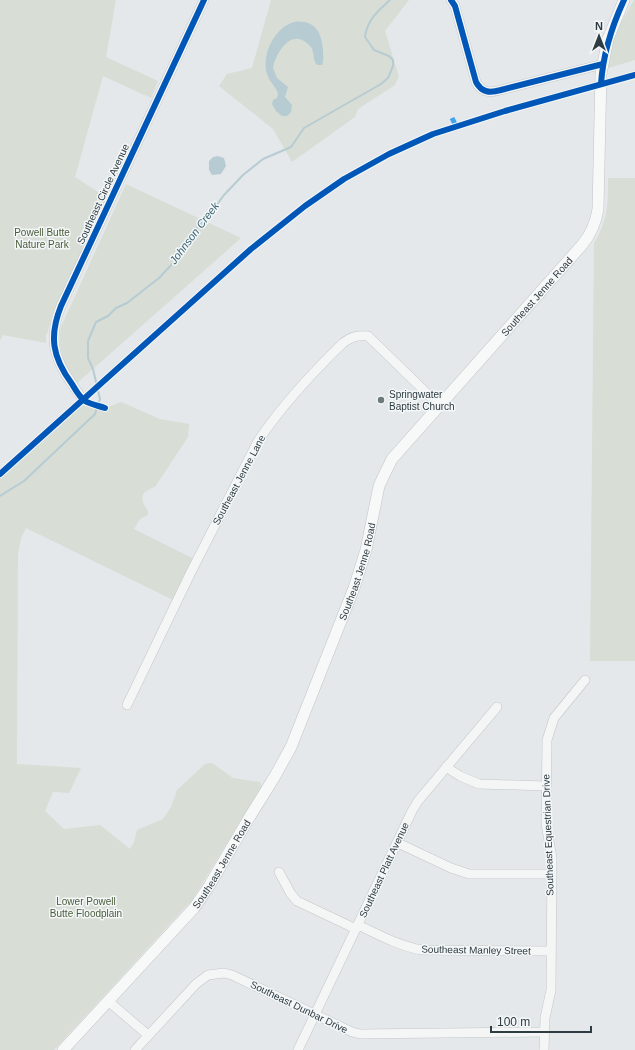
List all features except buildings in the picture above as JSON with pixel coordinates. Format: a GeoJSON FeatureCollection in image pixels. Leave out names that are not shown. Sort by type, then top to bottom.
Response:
{"type":"FeatureCollection","features":[{"type":"Feature","properties":{"kind":"main road","name":"Southeast Jenne Road"},"geometry":{"type":"LineString","coordinates":[[63,1050],[183,920],[203,896],[276,776],[296,734],[354,588],[366,550],[376,499],[385,473],[397,453],[582,245],[595,225],[598,209],[601,84],[603,64],[609,35],[624,0]]}},
{"type":"Feature","properties":{"kind":"street","name":"Southeast Circle Avenue"},"geometry":{"type":"LineString","coordinates":[[81,397],[63,371],[56,354],[53,338],[55,322],[61,306],[204,0]]}},
{"type":"Feature","properties":{"kind":"street"},"geometry":{"type":"LineString","coordinates":[[452,0],[476,82],[479,87],[485,91],[492,92],[501,90],[603,64]]}},
{"type":"Feature","properties":{"kind":"street","name":"Southeast Jenne Lane"},"geometry":{"type":"LineString","coordinates":[[127,705],[191,572],[258,441],[266,428],[342,343],[357,336],[368,336],[439,405]]}},
{"type":"Feature","properties":{"kind":"street","name":"Southeast Equestrian Drive"},"geometry":{"type":"LineString","coordinates":[[544,1050],[546,1010],[551,990],[552,858],[546,824],[546,752],[550,729],[554,718],[585,680]]}},
{"type":"Feature","properties":{"kind":"street","name":"Southeast Platt Avenue"},"geometry":{"type":"LineString","coordinates":[[298,1050],[412,811],[418,801],[498,706]]}},
{"type":"Feature","properties":{"kind":"street"},"geometry":{"type":"LineString","coordinates":[[446,767],[460,776],[479,784],[546,786]]}},
{"type":"Feature","properties":{"kind":"street"},"geometry":{"type":"LineString","coordinates":[[398,843],[451,868],[469,874],[551,874]]}},
{"type":"Feature","properties":{"kind":"street","name":"Southeast Manley Street"},"geometry":{"type":"LineString","coordinates":[[279,872],[291,894],[297,901],[397,944],[410,948],[422,950],[551,951]]}},
{"type":"Feature","properties":{"kind":"street","name":"Southeast Dunbar Drive"},"geometry":{"type":"LineString","coordinates":[[135,1050],[196,984],[208,975],[216,974],[232,975],[315,1015],[352,1032],[360,1034],[544,1032]]}},
{"type":"Feature","properties":{"kind":"street"},"geometry":{"type":"LineString","coordinates":[[108,1001],[148,1035]]}},
{"type":"Feature","properties":{"kind":"green space","name":"Powell Butte Nature Park"},"geometry":{"type":"Polygon","coordinates":[[[0,0],[116,0],[106,57],[158,81],[151,98],[103,76],[75,177],[106,197],[53,313],[46,334],[46,343],[3,335],[0,341],[0,0]]]}},
{"type":"Feature","properties":{"kind":"green space"},"geometry":{"type":"Polygon","coordinates":[[[271,0],[409,0],[385,31],[399,76],[395,85],[358,109],[355,117],[292,162],[273,129],[219,86],[227,74],[252,68],[271,0]]]}},
{"type":"Feature","properties":{"kind":"green space"},"geometry":{"type":"Polygon","coordinates":[[[634,0],[635,60],[608,68],[614,39],[634,0]]]}},
{"type":"Feature","properties":{"kind":"green space"},"geometry":{"type":"Polygon","coordinates":[[[608,178],[635,178],[635,661],[590,661],[594,243],[599,235],[605,219],[608,196],[608,178]]]}},
{"type":"Feature","properties":{"kind":"green space"},"geometry":{"type":"Polygon","coordinates":[[[126,184],[241,238],[77,383],[68,371],[61,350],[61,327],[126,184]]]}},
{"type":"Feature","properties":{"kind":"green space","name":"Lower Powell Butte Floodplain"},"geometry":{"type":"Polygon","coordinates":[[[121,402],[160,419],[189,424],[188,437],[155,487],[146,491],[142,496],[143,503],[148,511],[148,515],[140,519],[134,529],[194,559],[173,600],[26,528],[21,538],[18,554],[17,764],[81,768],[69,793],[53,792],[45,811],[64,829],[100,825],[130,849],[134,842],[137,830],[163,819],[171,807],[177,790],[205,764],[212,763],[233,778],[260,782],[262,786],[192,900],[54,1050],[0,1050],[0,476],[82,403],[106,412],[108,407],[121,402]]]}},
{"type":"Feature","properties":{"kind":"water"},"geometry":{"type":"Polygon","coordinates":[[[294,22],[312,25],[319,32],[323,50],[323,61],[322,65],[317,65],[314,61],[312,48],[303,41],[297,39],[291,40],[281,49],[273,68],[277,78],[288,87],[285,97],[292,105],[291,112],[287,116],[282,116],[276,111],[272,104],[273,100],[277,98],[278,93],[267,74],[266,59],[271,43],[276,36],[287,25],[294,22]]]}},
{"type":"Feature","properties":{"kind":"water"},"geometry":{"type":"Polygon","coordinates":[[[218,156],[224,158],[226,166],[221,174],[212,175],[209,170],[209,161],[213,157],[218,156]]]}},
{"type":"Feature","properties":{"kind":"waterway","name":"Johnson Creek"},"geometry":{"type":"LineString","coordinates":[[0,496],[24,481],[95,414],[100,399],[93,369],[88,358],[88,341],[96,322],[108,316],[116,308],[127,303],[159,278],[175,261],[197,228],[224,195],[243,175],[263,159],[291,147],[304,128],[381,84],[388,78],[393,66],[393,60],[389,56],[374,50],[365,37],[368,26],[377,12],[390,0]]}},
{"type":"Feature","properties":{"kind":"marked path"},"geometry":{"type":"LineString","coordinates":[[452,118],[456,126]]}},
{"type":"Feature","properties":{"kind":"cycle path"},"geometry":{"type":"LineString","coordinates":[[105,408],[85,401],[77,393],[60,365],[54,346],[57,317],[204,0]]}},
{"type":"Feature","properties":{"kind":"cycle path"},"geometry":{"type":"LineString","coordinates":[[451,0],[455,6],[476,82],[478,86],[484,90],[490,92],[497,91],[603,64]]}},
{"type":"Feature","properties":{"kind":"cycle path"},"geometry":{"type":"LineString","coordinates":[[601,84],[608,41],[624,0]]}},
{"type":"Feature","properties":{"kind":"cycle path"},"geometry":{"type":"LineString","coordinates":[[0,474],[251,249],[305,206],[344,179],[389,154],[433,134],[505,111],[635,75]]}},
{"type":"Feature","properties":{"kind":"place","name":"Springwater Baptist Church"},"geometry":{"type":"Point","coordinates":[381,400]}}]}
